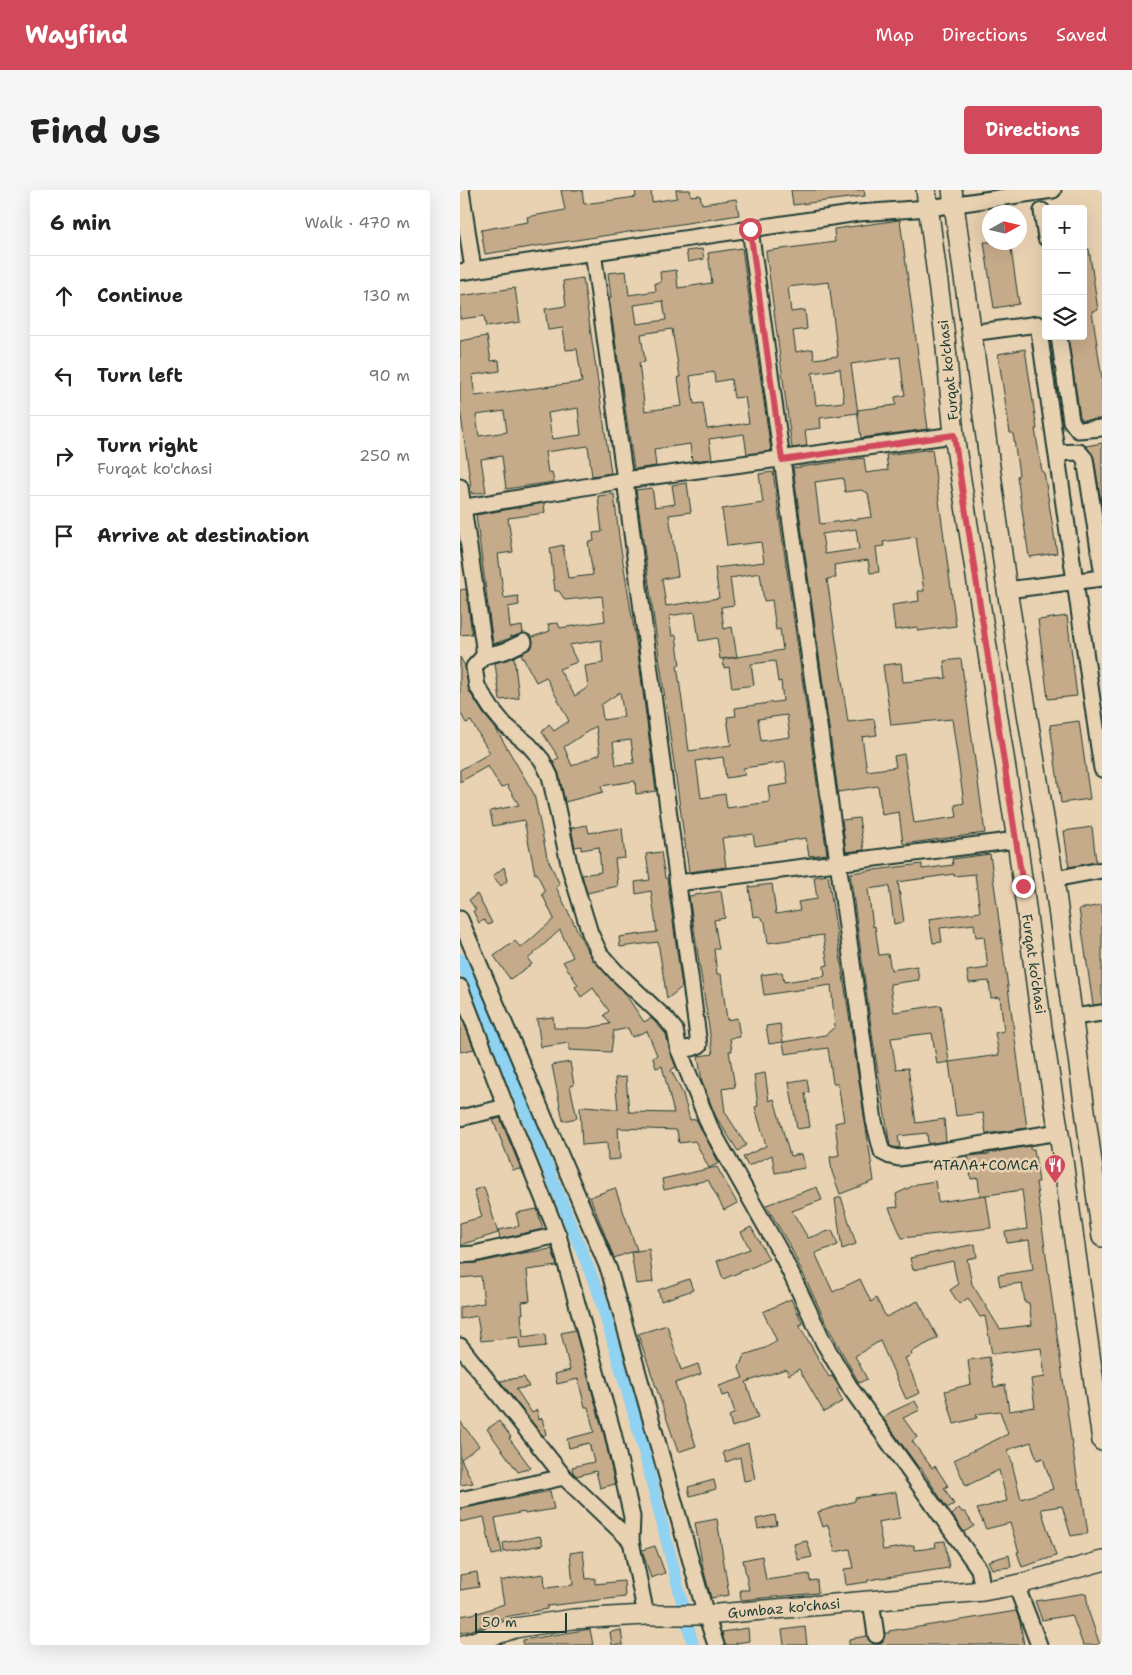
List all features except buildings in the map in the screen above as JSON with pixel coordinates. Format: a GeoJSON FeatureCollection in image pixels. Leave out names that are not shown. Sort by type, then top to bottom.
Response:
{"type":"FeatureCollection","features":[{"type":"Feature","properties":{"kind":"main road","name":"Furqat ko'chasi"},"geometry":{"type":"LineString","coordinates":[[953,197],[1007,590],[1054,879],[1072,1018],[1095,1126],[1102,1236]]}},
{"type":"Feature","properties":{"kind":"main road","name":"Furqat ko'chasi"},"geometry":{"type":"LineString","coordinates":[[928,199],[945,337],[954,435],[1017,840],[1042,1028],[1059,1132],[1102,1441]]}},
{"type":"Feature","properties":{"kind":"main road"},"geometry":{"type":"LineString","coordinates":[[1059,1132],[1095,1126]]}},
{"type":"Feature","properties":{"kind":"main road"},"geometry":{"type":"LineString","coordinates":[[1062,1153],[1096,1148]]}},
{"type":"Feature","properties":{"kind":"main road","name":"Gumbaz ko'chasi"},"geometry":{"type":"LineString","coordinates":[[464,1645],[515,1628],[573,1619],[706,1615],[983,1591],[1016,1585],[1102,1561]]}},
{"type":"Feature","properties":{"kind":"street"},"geometry":{"type":"LineString","coordinates":[[461,190],[466,270],[858,213],[928,199],[1053,190]]}},
{"type":"Feature","properties":{"kind":"street"},"geometry":{"type":"LineString","coordinates":[[750,229],[837,864],[874,1121],[882,1152],[899,1158],[1059,1132]]}},
{"type":"Feature","properties":{"kind":"street"},"geometry":{"type":"LineString","coordinates":[[593,252],[699,1044],[692,1048],[680,1050]]}},
{"type":"Feature","properties":{"kind":"street"},"geometry":{"type":"LineString","coordinates":[[971,333],[1042,323]]}},
{"type":"Feature","properties":{"kind":"street"},"geometry":{"type":"LineString","coordinates":[[1044,340],[1056,453],[1102,768]]}},
{"type":"Feature","properties":{"kind":"street"},"geometry":{"type":"LineString","coordinates":[[1060,340],[1071,421],[1078,430],[1102,428]]}},
{"type":"Feature","properties":{"kind":"street"},"geometry":{"type":"LineString","coordinates":[[461,507],[625,480],[954,435]]}},
{"type":"Feature","properties":{"kind":"street"},"geometry":{"type":"LineString","coordinates":[[1056,453],[1080,452],[1085,459],[1102,569]]}},
{"type":"Feature","properties":{"kind":"street"},"geometry":{"type":"LineString","coordinates":[[460,487],[461,507],[484,656]]}},
{"type":"Feature","properties":{"kind":"street"},"geometry":{"type":"LineString","coordinates":[[1007,590],[1102,578]]}},
{"type":"Feature","properties":{"kind":"street"},"geometry":{"type":"LineString","coordinates":[[524,642],[505,651],[484,656],[474,667],[477,686],[505,725],[529,745],[542,760],[550,776],[570,868],[590,933],[600,954],[675,1030],[680,1050],[710,1127],[783,1257],[824,1343],[851,1389],[978,1569],[983,1591]]}},
{"type":"Feature","properties":{"kind":"street"},"geometry":{"type":"LineString","coordinates":[[678,883],[1017,840]]}},
{"type":"Feature","properties":{"kind":"street"},"geometry":{"type":"LineString","coordinates":[[1054,879],[1102,870]]}},
{"type":"Feature","properties":{"kind":"street"},"geometry":{"type":"LineString","coordinates":[[460,919],[609,1270],[716,1645]]}},
{"type":"Feature","properties":{"kind":"street"},"geometry":{"type":"LineString","coordinates":[[460,987],[558,1236],[613,1433],[632,1517],[631,1541],[646,1616]]}},
{"type":"Feature","properties":{"kind":"street"},"geometry":{"type":"LineString","coordinates":[[1072,1018],[1102,1013]]}},
{"type":"Feature","properties":{"kind":"street"},"geometry":{"type":"LineString","coordinates":[[460,1118],[506,1107]]}},
{"type":"Feature","properties":{"kind":"street"},"geometry":{"type":"LineString","coordinates":[[460,1255],[474,1254],[558,1236]]}},
{"type":"Feature","properties":{"kind":"street"},"geometry":{"type":"LineString","coordinates":[[460,1346],[564,1478],[631,1541]]}},
{"type":"Feature","properties":{"kind":"street"},"geometry":{"type":"LineString","coordinates":[[460,1500],[564,1478]]}},
{"type":"Feature","properties":{"kind":"street"},"geometry":{"type":"LineString","coordinates":[[1016,1585],[1039,1645]]}},
{"type":"Feature","properties":{"kind":"street"},"geometry":{"type":"LineString","coordinates":[[871,1601],[876,1635]]}},
{"type":"Feature","properties":{"kind":"waterway"},"geometry":{"type":"LineString","coordinates":[[460,959],[491,1027],[599,1294],[639,1432],[693,1645]]}},
{"type":"Feature","properties":{"kind":"place","name":"АТАЛА+СОМСА"},"geometry":{"type":"Point","coordinates":[1055,1184]}},
{"type":"Feature","properties":{"kind":"route"},"geometry":{"type":"LineString","coordinates":[[750,229],[782,460],[954,435],[1023,886]]}}]}
